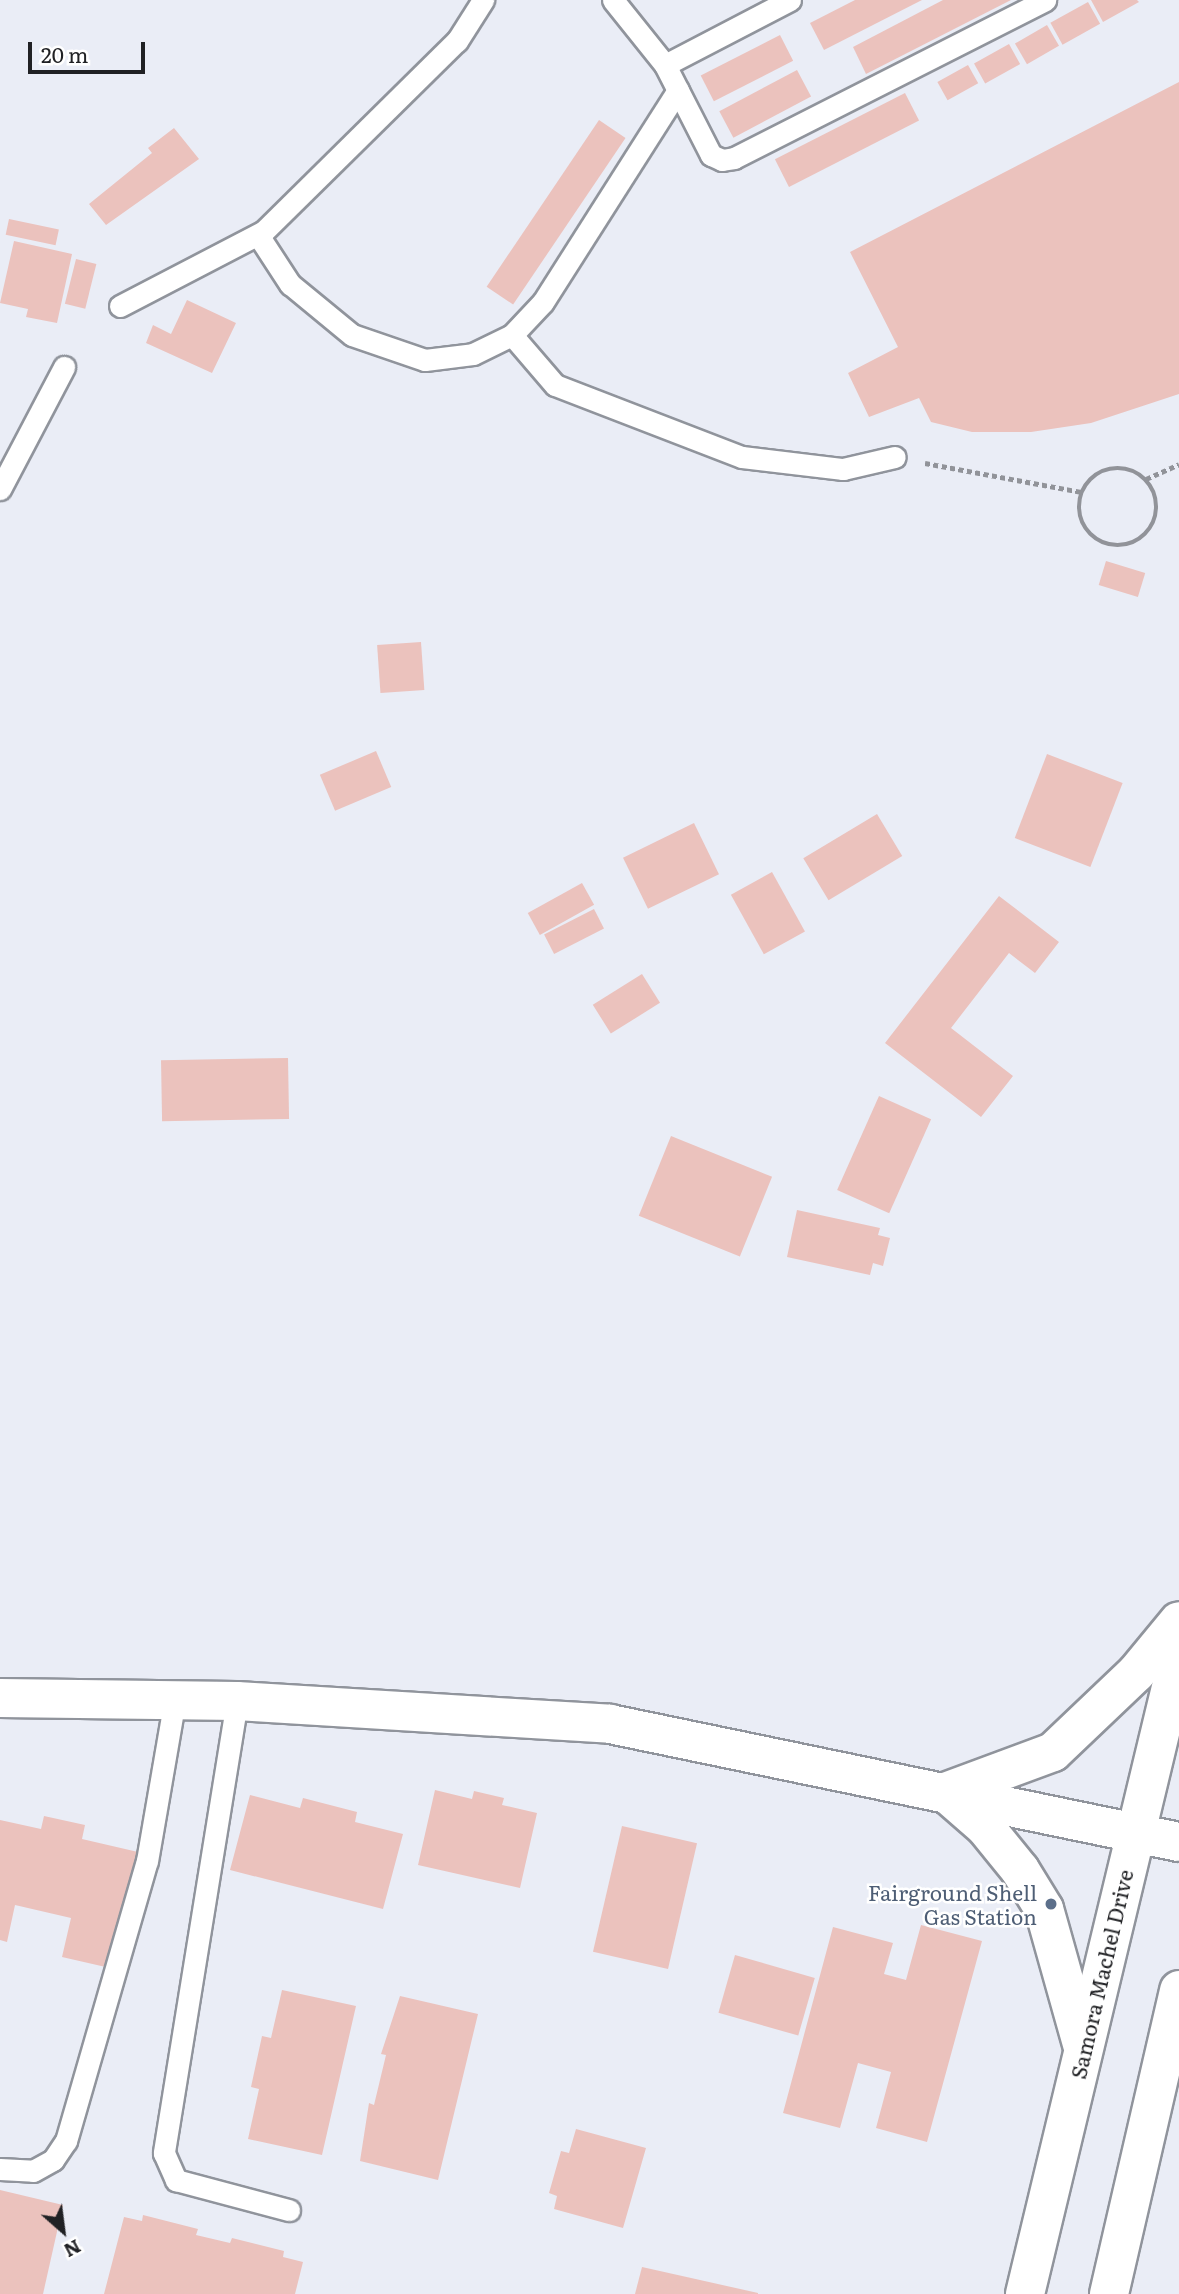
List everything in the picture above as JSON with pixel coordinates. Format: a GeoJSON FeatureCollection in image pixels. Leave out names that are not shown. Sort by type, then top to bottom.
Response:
{"type":"FeatureCollection","features":[{"type":"Feature","properties":{"kind":"main road"},"geometry":{"type":"LineString","coordinates":[[945,1792],[1054,1752],[1136,1673],[1179,1621]]}},
{"type":"Feature","properties":{"kind":"main road","name":"Samora Machel Drive"},"geometry":{"type":"LineString","coordinates":[[1025,2294],[1179,1654]]}},
{"type":"Feature","properties":{"kind":"main road"},"geometry":{"type":"LineString","coordinates":[[0,1698],[236,1701],[610,1724],[1179,1842]]}},
{"type":"Feature","properties":{"kind":"main road"},"geometry":{"type":"LineString","coordinates":[[945,1792],[985,1828],[1020,1870],[1044,1909],[1083,2048]]}},
{"type":"Feature","properties":{"kind":"main road"},"geometry":{"type":"LineString","coordinates":[[1109,2294],[1172,2047],[1179,1990]]}},
{"type":"Feature","properties":{"kind":"lane"},"geometry":{"type":"LineString","coordinates":[[120,306],[258,234],[302,198],[457,41],[484,0]]}},
{"type":"Feature","properties":{"kind":"lane"},"geometry":{"type":"LineString","coordinates":[[613,0],[665,65],[711,155],[722,160],[734,158],[1045,0]]}},
{"type":"Feature","properties":{"kind":"lane"},"geometry":{"type":"LineString","coordinates":[[665,65],[790,0]]}},
{"type":"Feature","properties":{"kind":"lane"},"geometry":{"type":"LineString","coordinates":[[258,234],[290,284],[352,335],[425,360],[473,354],[512,335],[543,302],[678,90]]}},
{"type":"Feature","properties":{"kind":"lane"},"geometry":{"type":"LineString","coordinates":[[512,335],[555,385],[742,457],[843,470],[895,457]]}},
{"type":"Feature","properties":{"kind":"lane"},"geometry":{"type":"LineString","coordinates":[[0,489],[64,367]]}},
{"type":"Feature","properties":{"kind":"lane"},"geometry":{"type":"LineString","coordinates":[[0,2169],[33,2171],[53,2160],[66,2141],[148,1861],[175,1699]]}},
{"type":"Feature","properties":{"kind":"lane"},"geometry":{"type":"LineString","coordinates":[[236,1701],[164,2153],[176,2180],[289,2210]]}},
{"type":"Feature","properties":{"kind":"path"},"geometry":{"type":"LineString","coordinates":[[895,457],[1083,492]]}},
{"type":"Feature","properties":{"kind":"path"},"geometry":{"type":"LineString","coordinates":[[1146,479],[1179,464]]}},
{"type":"Feature","properties":{"kind":"path"},"geometry":{"type":"LineString","coordinates":[[1111,469],[1133,471],[1146,479],[1154,492],[1154,522],[1133,543],[1118,546],[1102,543],[1086,528],[1079,506],[1091,479],[1111,469]]}},
{"type":"Feature","properties":{"kind":"building"},"geometry":{"type":"Polygon","coordinates":[[[855,0],[922,0],[824,50],[810,23],[855,0]]]}},
{"type":"Feature","properties":{"kind":"building"},"geometry":{"type":"Polygon","coordinates":[[[943,0],[1011,0],[866,74],[853,47],[943,0]]]}},
{"type":"Feature","properties":{"kind":"building"},"geometry":{"type":"Polygon","coordinates":[[[1091,0],[1137,0],[1139,2],[1103,22],[1091,0]]]}},
{"type":"Feature","properties":{"kind":"building"},"geometry":{"type":"Polygon","coordinates":[[[1088,2],[1100,24],[1063,45],[1050,23],[1088,2]]]}},
{"type":"Feature","properties":{"kind":"building"},"geometry":{"type":"Polygon","coordinates":[[[1047,25],[1059,46],[1027,64],[1015,44],[1047,25]]]}},
{"type":"Feature","properties":{"kind":"building"},"geometry":{"type":"Polygon","coordinates":[[[780,35],[793,61],[714,101],[701,75],[780,35]]]}},
{"type":"Feature","properties":{"kind":"building"},"geometry":{"type":"Polygon","coordinates":[[[1009,44],[1020,64],[985,84],[974,63],[1009,44]]]}},
{"type":"Feature","properties":{"kind":"building"},"geometry":{"type":"Polygon","coordinates":[[[968,65],[978,83],[948,100],[937,82],[968,65]]]}},
{"type":"Feature","properties":{"kind":"building"},"geometry":{"type":"Polygon","coordinates":[[[797,70],[811,96],[733,138],[719,111],[797,70]]]}},
{"type":"Feature","properties":{"kind":"building"},"geometry":{"type":"Polygon","coordinates":[[[1179,82],[1179,394],[1091,423],[1031,432],[972,432],[931,422],[919,398],[869,417],[848,373],[898,347],[850,252],[1179,82]]]}},
{"type":"Feature","properties":{"kind":"building"},"geometry":{"type":"Polygon","coordinates":[[[905,93],[919,121],[789,187],[775,159],[905,93]]]}},
{"type":"Feature","properties":{"kind":"building"},"geometry":{"type":"Polygon","coordinates":[[[599,120],[626,138],[513,305],[487,287],[599,120]]]}},
{"type":"Feature","properties":{"kind":"building"},"geometry":{"type":"Polygon","coordinates":[[[174,128],[199,159],[106,225],[89,204],[152,153],[148,148],[174,128]]]}},
{"type":"Feature","properties":{"kind":"building"},"geometry":{"type":"Polygon","coordinates":[[[9,219],[59,230],[56,245],[6,235],[9,219]]]}},
{"type":"Feature","properties":{"kind":"building"},"geometry":{"type":"Polygon","coordinates":[[[14,241],[72,254],[57,323],[26,317],[28,309],[0,303],[14,241]]]}},
{"type":"Feature","properties":{"kind":"building"},"geometry":{"type":"Polygon","coordinates":[[[76,259],[96,264],[85,309],[65,304],[76,259]]]}},
{"type":"Feature","properties":{"kind":"building"},"geometry":{"type":"Polygon","coordinates":[[[187,300],[236,323],[212,373],[146,343],[153,325],[171,334],[187,300]]]}},
{"type":"Feature","properties":{"kind":"building"},"geometry":{"type":"Polygon","coordinates":[[[1106,561],[1145,573],[1138,597],[1099,585],[1106,561]]]}},
{"type":"Feature","properties":{"kind":"building"},"geometry":{"type":"Polygon","coordinates":[[[421,642],[424,690],[380,693],[377,645],[421,642]]]}},
{"type":"Feature","properties":{"kind":"building"},"geometry":{"type":"Polygon","coordinates":[[[376,751],[391,787],[335,811],[320,775],[376,751]]]}},
{"type":"Feature","properties":{"kind":"building"},"geometry":{"type":"Polygon","coordinates":[[[1047,754],[1123,783],[1090,867],[1015,838],[1047,754]]]}},
{"type":"Feature","properties":{"kind":"building"},"geometry":{"type":"Polygon","coordinates":[[[877,814],[902,856],[829,900],[803,858],[877,814]]]}},
{"type":"Feature","properties":{"kind":"building"},"geometry":{"type":"Polygon","coordinates":[[[694,823],[719,874],[648,909],[623,858],[694,823]]]}},
{"type":"Feature","properties":{"kind":"building"},"geometry":{"type":"Polygon","coordinates":[[[772,872],[805,931],[764,954],[731,895],[772,872]]]}},
{"type":"Feature","properties":{"kind":"building"},"geometry":{"type":"Polygon","coordinates":[[[582,883],[594,905],[540,935],[528,913],[582,883]]]}},
{"type":"Feature","properties":{"kind":"building"},"geometry":{"type":"Polygon","coordinates":[[[999,896],[1059,942],[1035,973],[1009,953],[951,1028],[1013,1076],[981,1117],[885,1043],[999,896]]]}},
{"type":"Feature","properties":{"kind":"building"},"geometry":{"type":"Polygon","coordinates":[[[594,909],[604,929],[554,954],[544,934],[594,909]]]}},
{"type":"Feature","properties":{"kind":"building"},"geometry":{"type":"Polygon","coordinates":[[[642,974],[660,1003],[611,1034],[593,1005],[642,974]]]}},
{"type":"Feature","properties":{"kind":"building"},"geometry":{"type":"Polygon","coordinates":[[[288,1058],[289,1119],[162,1121],[161,1060],[288,1058]]]}},
{"type":"Feature","properties":{"kind":"building"},"geometry":{"type":"Polygon","coordinates":[[[879,1096],[931,1119],[889,1213],[837,1190],[879,1096]]]}},
{"type":"Feature","properties":{"kind":"building"},"geometry":{"type":"Polygon","coordinates":[[[671,1136],[772,1177],[740,1257],[639,1216],[671,1136]]]}},
{"type":"Feature","properties":{"kind":"building"},"geometry":{"type":"Polygon","coordinates":[[[797,1210],[880,1228],[878,1235],[890,1238],[883,1266],[873,1263],[870,1275],[787,1257],[797,1210]]]}},
{"type":"Feature","properties":{"kind":"building"},"geometry":{"type":"Polygon","coordinates":[[[435,1790],[472,1799],[474,1791],[504,1798],[502,1805],[537,1813],[520,1888],[418,1865],[435,1790]]]}},
{"type":"Feature","properties":{"kind":"building"},"geometry":{"type":"Polygon","coordinates":[[[250,1795],[300,1808],[303,1798],[357,1812],[355,1822],[403,1834],[383,1909],[230,1870],[250,1795]]]}},
{"type":"Feature","properties":{"kind":"building"},"geometry":{"type":"Polygon","coordinates":[[[44,1816],[85,1825],[82,1839],[138,1852],[110,1968],[62,1957],[71,1918],[15,1905],[7,1942],[0,1940],[0,1820],[41,1829],[44,1816]]]}},
{"type":"Feature","properties":{"kind":"building"},"geometry":{"type":"Polygon","coordinates":[[[622,1826],[697,1843],[668,1969],[593,1952],[622,1826]]]}},
{"type":"Feature","properties":{"kind":"building"},"geometry":{"type":"Polygon","coordinates":[[[921,1925],[982,1941],[927,2142],[876,2128],[891,2072],[858,2063],[840,2128],[783,2113],[833,1927],[893,1943],[884,1974],[906,1980],[921,1925]]]}},
{"type":"Feature","properties":{"kind":"building"},"geometry":{"type":"Polygon","coordinates":[[[735,1955],[815,1978],[798,2036],[718,2013],[735,1955]]]}},
{"type":"Feature","properties":{"kind":"building"},"geometry":{"type":"Polygon","coordinates":[[[282,1990],[356,2006],[322,2155],[248,2139],[259,2089],[251,2087],[262,2036],[271,2038],[282,1990]]]}},
{"type":"Feature","properties":{"kind":"building"},"geometry":{"type":"Polygon","coordinates":[[[400,1996],[478,2014],[438,2180],[360,2161],[369,2103],[374,2105],[386,2055],[381,2054],[400,1996]]]}},
{"type":"Feature","properties":{"kind":"building"},"geometry":{"type":"Polygon","coordinates":[[[576,2129],[646,2148],[623,2228],[554,2209],[557,2196],[549,2193],[561,2151],[569,2153],[576,2129]]]}},
{"type":"Feature","properties":{"kind":"building"},"geometry":{"type":"Polygon","coordinates":[[[0,2190],[63,2205],[43,2294],[0,2294],[0,2190]]]}},
{"type":"Feature","properties":{"kind":"building"},"geometry":{"type":"Polygon","coordinates":[[[143,2215],[198,2229],[196,2235],[230,2243],[232,2238],[284,2251],[283,2257],[303,2262],[295,2294],[104,2294],[124,2217],[142,2221],[143,2215]]]}},
{"type":"Feature","properties":{"kind":"building"},"geometry":{"type":"Polygon","coordinates":[[[642,2267],[758,2293],[758,2294],[635,2294],[642,2267]]]}},
{"type":"Feature","properties":{"kind":"place","name":"Fairground Shell Gas Station"},"geometry":{"type":"Point","coordinates":[1051,1904]}}]}
